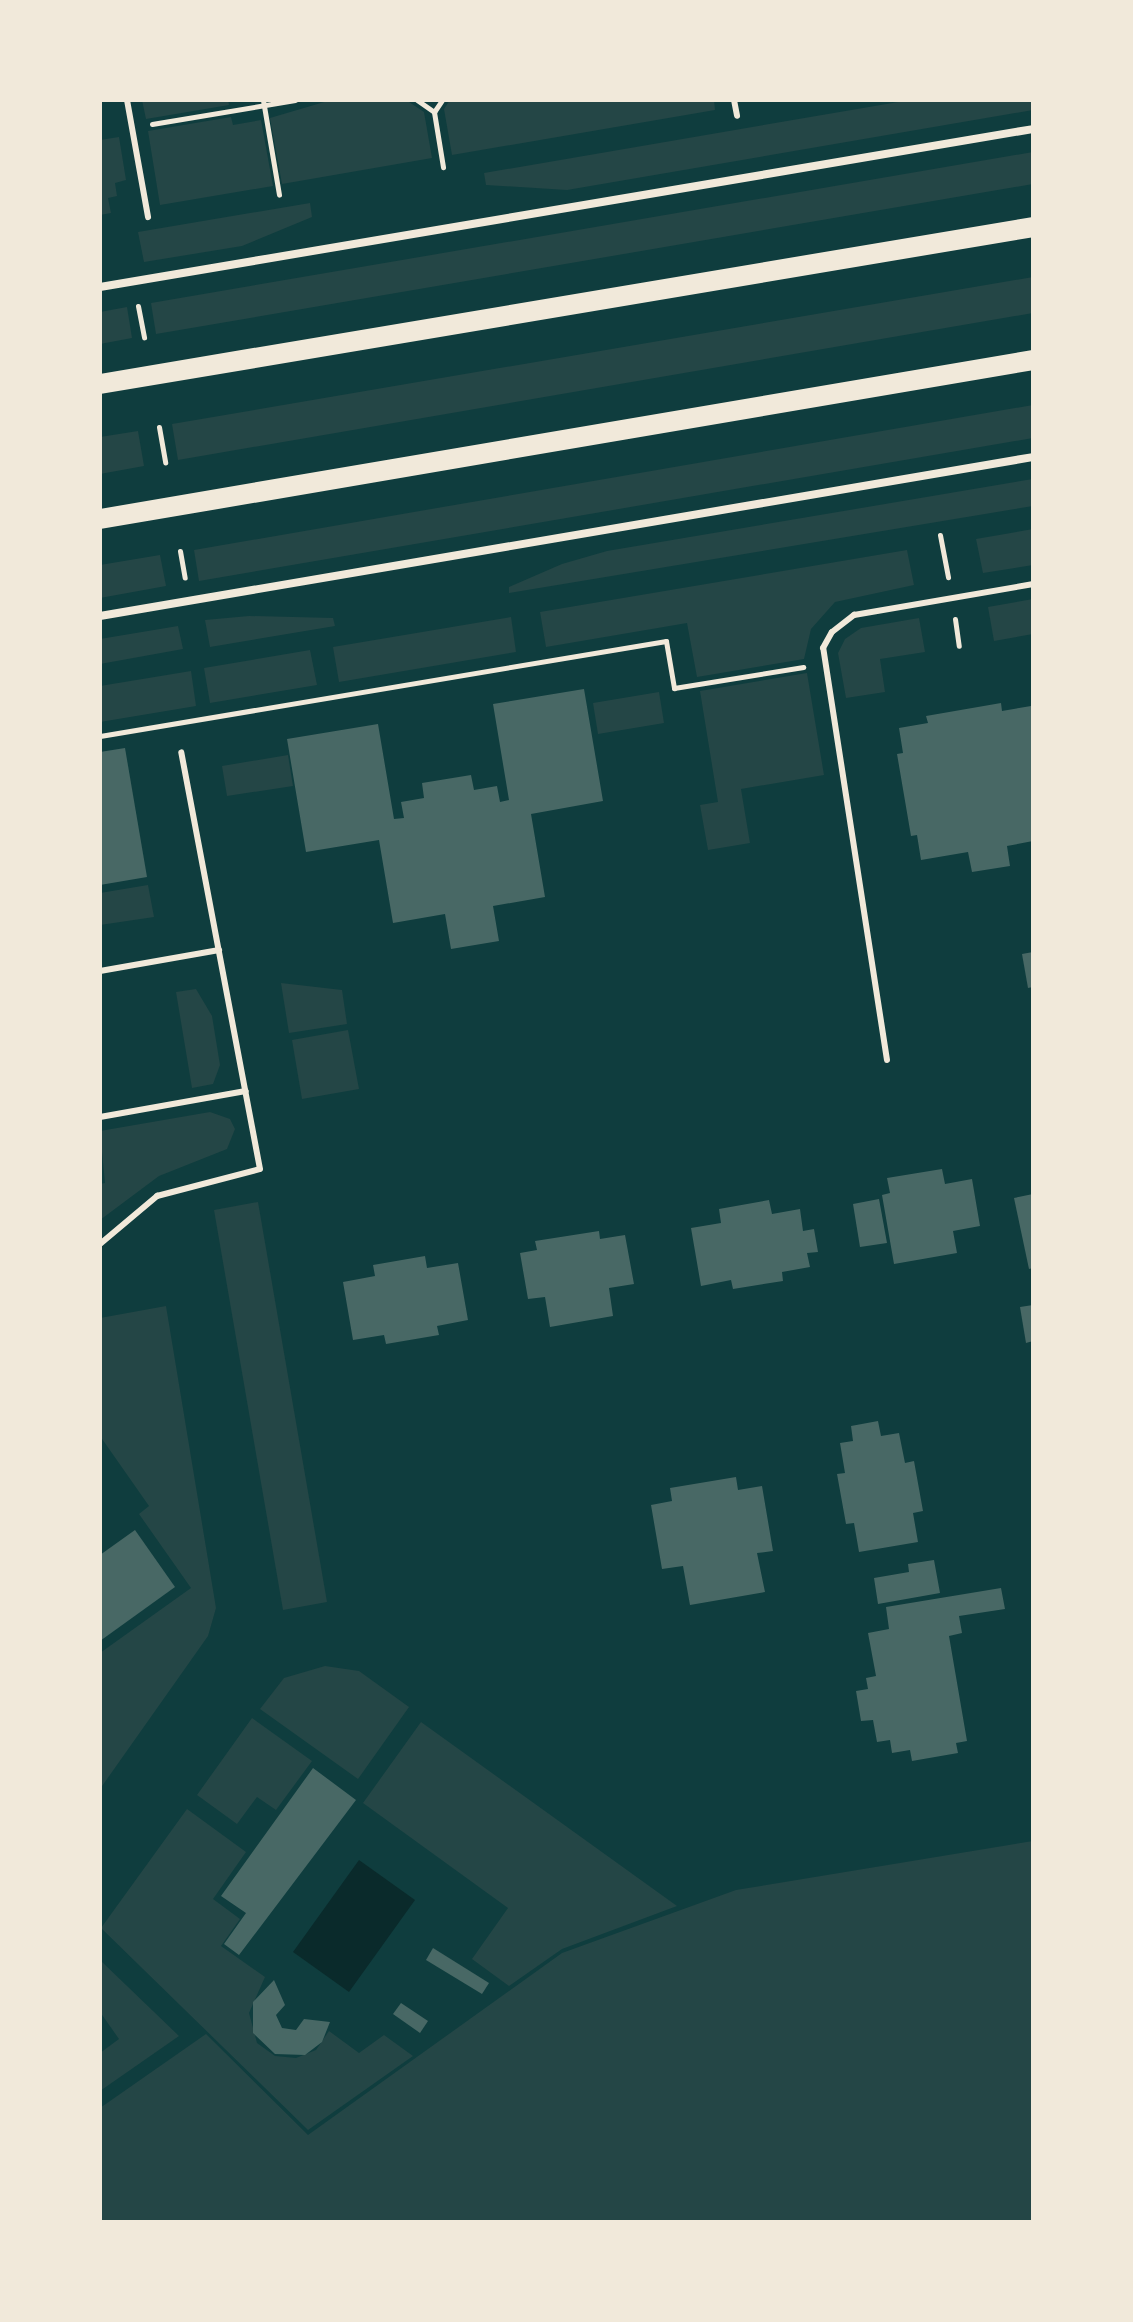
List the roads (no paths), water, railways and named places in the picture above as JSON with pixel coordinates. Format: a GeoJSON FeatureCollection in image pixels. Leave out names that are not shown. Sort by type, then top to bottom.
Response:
{"type":"FeatureCollection","features":[{"type":"Feature","properties":{"kind":"main road"},"geometry":{"type":"LineString","coordinates":[[100,384],[1033,227]]}},
{"type":"Feature","properties":{"kind":"main road"},"geometry":{"type":"LineString","coordinates":[[100,519],[1033,360]]}},
{"type":"Feature","properties":{"kind":"street"},"geometry":{"type":"LineString","coordinates":[[100,287],[1033,129]]}},
{"type":"Feature","properties":{"kind":"street"},"geometry":{"type":"LineString","coordinates":[[100,616],[1033,457]]}},
{"type":"Feature","properties":{"kind":"lane"},"geometry":{"type":"LineString","coordinates":[[127,100],[148,217]]}},
{"type":"Feature","properties":{"kind":"lane"},"geometry":{"type":"LineString","coordinates":[[734,100],[737,116]]}},
{"type":"Feature","properties":{"kind":"lane"},"geometry":{"type":"LineString","coordinates":[[887,1060],[823,648],[832,632],[854,615],[1033,584]]}},
{"type":"Feature","properties":{"kind":"lane"},"geometry":{"type":"LineString","coordinates":[[100,1244],[157,1196],[260,1169],[181,752]]}},
{"type":"Feature","properties":{"kind":"lane"},"geometry":{"type":"LineString","coordinates":[[100,971],[219,950]]}},
{"type":"Feature","properties":{"kind":"lane"},"geometry":{"type":"LineString","coordinates":[[100,1117],[246,1091]]}}]}
